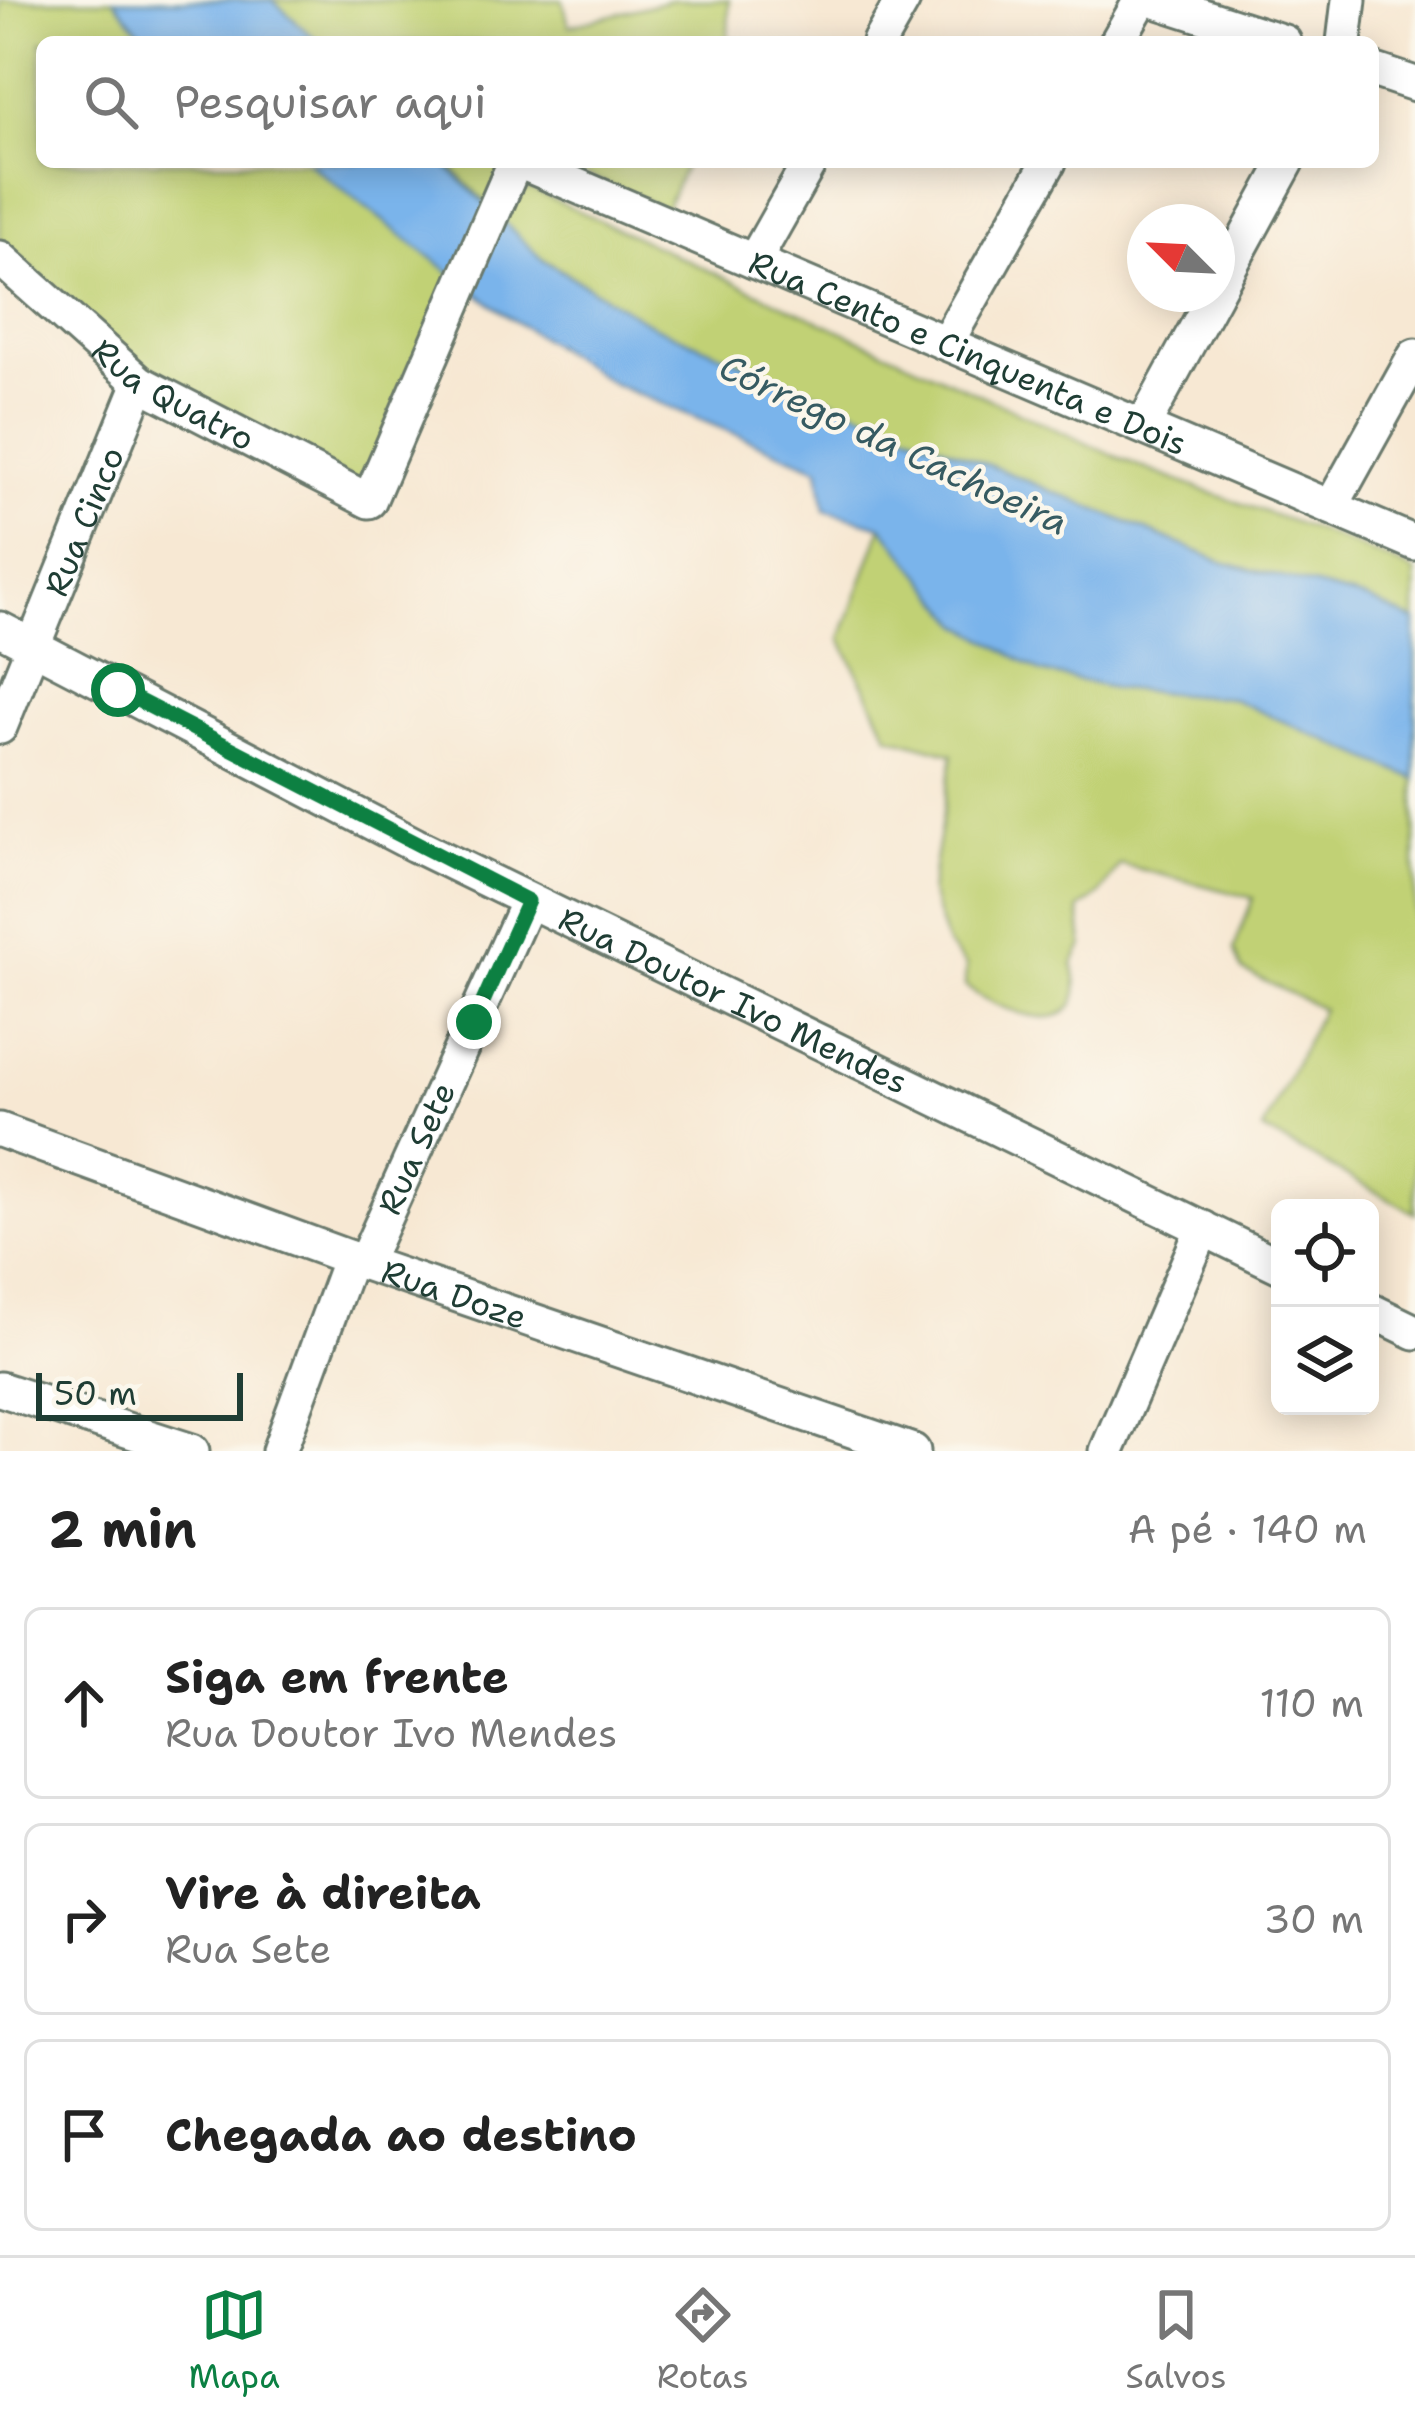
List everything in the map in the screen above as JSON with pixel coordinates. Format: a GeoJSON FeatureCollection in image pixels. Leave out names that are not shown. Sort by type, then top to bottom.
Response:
{"type":"FeatureCollection","features":[{"type":"Feature","properties":{"kind":"street"},"geometry":{"type":"LineString","coordinates":[[882,36],[903,0]]}},
{"type":"Feature","properties":{"kind":"street"},"geometry":{"type":"LineString","coordinates":[[1120,36],[1141,0]]}},
{"type":"Feature","properties":{"kind":"street"},"geometry":{"type":"LineString","coordinates":[[1153,0],[1265,36]]}},
{"type":"Feature","properties":{"kind":"street"},"geometry":{"type":"LineString","coordinates":[[1345,36],[1349,0]]}},
{"type":"Feature","properties":{"kind":"street"},"geometry":{"type":"LineString","coordinates":[[1379,72],[1415,84]]}},
{"type":"Feature","properties":{"kind":"street","name":"Rua Quatro"},"geometry":{"type":"LineString","coordinates":[[0,258],[140,383],[369,502],[515,168]]}},
{"type":"Feature","properties":{"kind":"street","name":"Rua Cento e Cinquenta e Dois"},"geometry":{"type":"LineString","coordinates":[[532,168],[1415,543]]}},
{"type":"Feature","properties":{"kind":"street"},"geometry":{"type":"LineString","coordinates":[[754,261],[807,168]]}},
{"type":"Feature","properties":{"kind":"street"},"geometry":{"type":"LineString","coordinates":[[946,343],[1046,168]]}},
{"type":"Feature","properties":{"kind":"street"},"geometry":{"type":"LineString","coordinates":[[1235,257],[1284,168]]}},
{"type":"Feature","properties":{"kind":"street"},"geometry":{"type":"LineString","coordinates":[[1143,427],[1205,312]]}},
{"type":"Feature","properties":{"kind":"street"},"geometry":{"type":"LineString","coordinates":[[1331,507],[1415,356]]}},
{"type":"Feature","properties":{"kind":"street","name":"Rua Cinco"},"geometry":{"type":"LineString","coordinates":[[0,727],[140,383]]}},
{"type":"Feature","properties":{"kind":"street","name":"Rua Doutor Ivo Mendes"},"geometry":{"type":"LineString","coordinates":[[0,629],[528,901],[1271,1261]]}},
{"type":"Feature","properties":{"kind":"street","name":"Rua Sete"},"geometry":{"type":"LineString","coordinates":[[280,1451],[357,1260],[528,901]]}},
{"type":"Feature","properties":{"kind":"street","name":"Rua Doze"},"geometry":{"type":"LineString","coordinates":[[0,1130],[357,1260],[913,1451]]}},
{"type":"Feature","properties":{"kind":"street"},"geometry":{"type":"LineString","coordinates":[[1107,1451],[1203,1228]]}},
{"type":"Feature","properties":{"kind":"street"},"geometry":{"type":"LineString","coordinates":[[1379,1314],[1415,1332]]}},
{"type":"Feature","properties":{"kind":"street"},"geometry":{"type":"LineString","coordinates":[[0,1389],[192,1451]]}},
{"type":"Feature","properties":{"kind":"green space"},"geometry":{"type":"Polygon","coordinates":[[[0,0],[114,0],[144,36],[36,36],[36,168],[315,168],[464,280],[364,487],[151,378],[0,240],[0,0]]]}},
{"type":"Feature","properties":{"kind":"green space"},"geometry":{"type":"Polygon","coordinates":[[[269,0],[563,0],[569,26],[671,0],[729,0],[728,36],[310,36],[269,0]]]}},
{"type":"Feature","properties":{"kind":"green space"},"geometry":{"type":"Polygon","coordinates":[[[452,168],[509,168],[494,211],[452,168]]]}},
{"type":"Feature","properties":{"kind":"green space"},"geometry":{"type":"Polygon","coordinates":[[[572,168],[683,168],[665,209],[572,168]]]}},
{"type":"Feature","properties":{"kind":"green space"},"geometry":{"type":"Polygon","coordinates":[[[529,188],[1112,455],[1415,572],[1415,621],[1366,599],[1225,563],[654,326],[538,256],[497,217],[503,205],[529,188]]]}},
{"type":"Feature","properties":{"kind":"green space"},"geometry":{"type":"Polygon","coordinates":[[[882,526],[1112,688],[1230,698],[1415,779],[1415,1213],[1263,1130],[1322,1009],[1242,970],[1234,949],[1253,898],[1120,864],[1099,895],[1079,909],[1083,946],[1073,964],[1076,990],[1071,1007],[1041,1017],[1000,1006],[965,986],[966,966],[947,945],[930,892],[953,754],[889,736],[841,639],[882,526]]]}},
{"type":"Feature","properties":{"kind":"water"},"geometry":{"type":"Polygon","coordinates":[[[114,0],[272,0],[312,36],[144,36],[114,0]]]}},
{"type":"Feature","properties":{"kind":"water","name":"Córrego da Cachoeira"},"geometry":{"type":"Polygon","coordinates":[[[315,168],[448,168],[543,260],[654,326],[1225,563],[1366,599],[1415,621],[1415,779],[1230,698],[1112,688],[1041,672],[961,624],[882,526],[825,510],[819,468],[613,384],[507,316],[315,168]]]}},
{"type":"Feature","properties":{"kind":"route"},"geometry":{"type":"LineString","coordinates":[[118,690],[528,901],[474,1022]]}}]}
